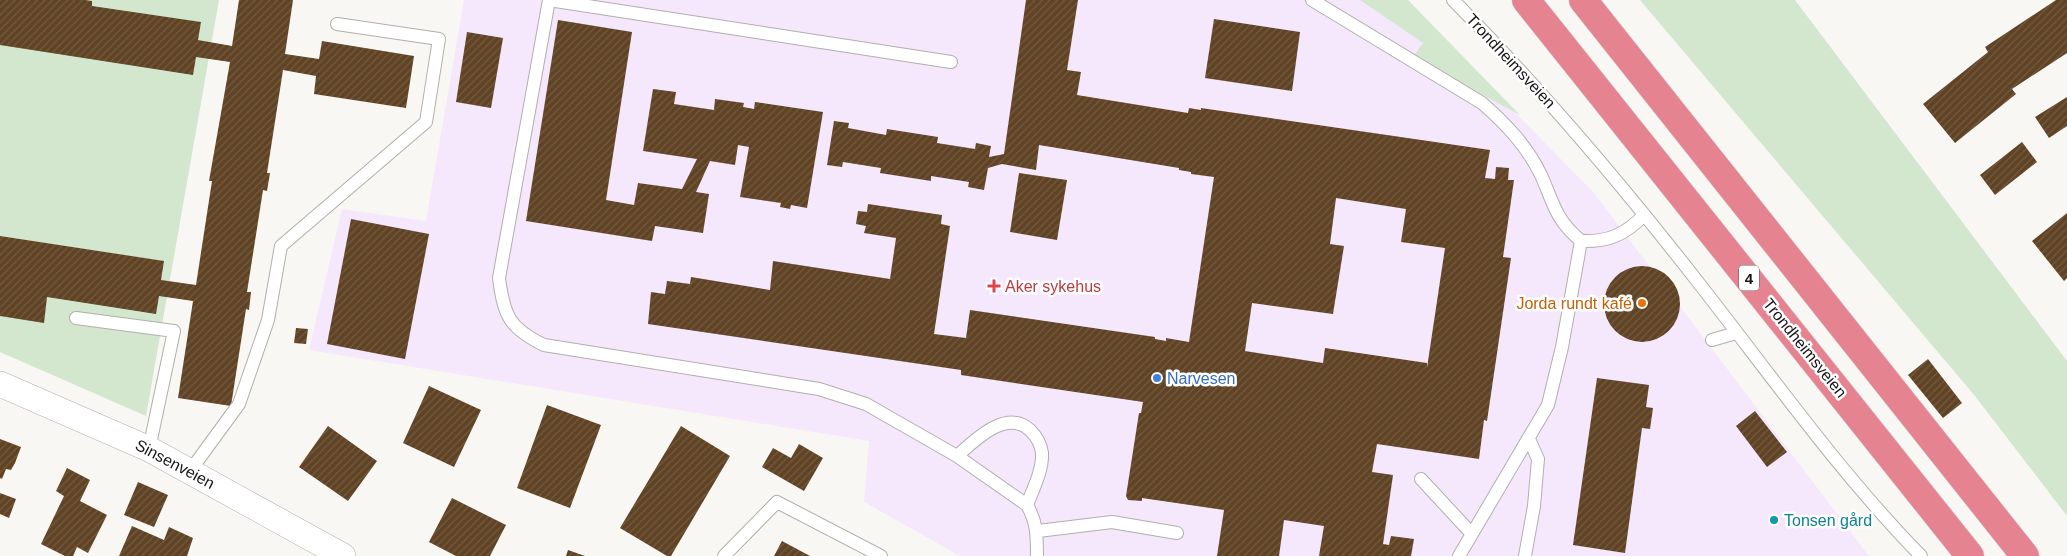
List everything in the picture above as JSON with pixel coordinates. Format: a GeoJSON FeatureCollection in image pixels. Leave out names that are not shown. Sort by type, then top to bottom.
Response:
{"type":"FeatureCollection","features":[{"type":"Feature","properties":{"kind":"highway","name":"Trondheimsveien"},"geometry":{"type":"LineString","coordinates":[[1526,0],[1970,556]]}},
{"type":"Feature","properties":{"kind":"highway"},"geometry":{"type":"LineString","coordinates":[[1583,0],[2025,556]]}},
{"type":"Feature","properties":{"kind":"street","name":"Sinsenveien"},"geometry":{"type":"LineString","coordinates":[[0,384],[150,449],[343,556]]}},
{"type":"Feature","properties":{"kind":"lane"},"geometry":{"type":"LineString","coordinates":[[951,62],[549,0],[499,278],[502,302],[510,320],[523,334],[544,344],[818,389],[866,404],[957,456],[1027,505],[1034,516],[1038,530],[1037,556]]}},
{"type":"Feature","properties":{"kind":"lane"},"geometry":{"type":"LineString","coordinates":[[1312,0],[1482,103],[1500,119],[1527,151],[1565,227],[1581,240],[1598,242],[1614,239],[1634,226],[1644,215]]}},
{"type":"Feature","properties":{"kind":"lane","name":"Trondheimsveien"},"geometry":{"type":"LineString","coordinates":[[1453,0],[1552,102],[1883,516],[1921,556]]}},
{"type":"Feature","properties":{"kind":"lane"},"geometry":{"type":"LineString","coordinates":[[190,470],[239,404],[268,320],[281,246],[426,122],[439,39],[338,24]]}},
{"type":"Feature","properties":{"kind":"lane"},"geometry":{"type":"LineString","coordinates":[[1459,556],[1548,405],[1562,347],[1581,240]]}},
{"type":"Feature","properties":{"kind":"lane"},"geometry":{"type":"LineString","coordinates":[[76,318],[174,331],[150,449]]}},
{"type":"Feature","properties":{"kind":"lane"},"geometry":{"type":"LineString","coordinates":[[1712,340],[1736,333]]}},
{"type":"Feature","properties":{"kind":"lane"},"geometry":{"type":"LineString","coordinates":[[957,456],[981,436],[1000,425],[1014,423],[1026,427],[1036,436],[1042,453],[1040,468],[1027,505]]}},
{"type":"Feature","properties":{"kind":"lane"},"geometry":{"type":"LineString","coordinates":[[1525,556],[1534,506],[1538,460],[1529,439]]}},
{"type":"Feature","properties":{"kind":"lane"},"geometry":{"type":"LineString","coordinates":[[1422,479],[1471,533]]}},
{"type":"Feature","properties":{"kind":"lane"},"geometry":{"type":"LineString","coordinates":[[724,556],[777,502],[881,556]]}},
{"type":"Feature","properties":{"kind":"lane"},"geometry":{"type":"LineString","coordinates":[[1038,530],[1112,522],[1177,533]]}},
{"type":"Feature","properties":{"kind":"shaded area","name":"Aker sykehus"},"geometry":{"type":"Polygon","coordinates":[[[464,0],[1405,0],[1594,193],[1869,556],[960,556],[864,502],[869,441],[309,350],[342,209],[426,221],[464,0]]]}},
{"type":"Feature","properties":{"kind":"green space"},"geometry":{"type":"Polygon","coordinates":[[[0,0],[219,0],[146,416],[0,352],[0,0]]]}},
{"type":"Feature","properties":{"kind":"green space"},"geometry":{"type":"Polygon","coordinates":[[[1360,0],[1408,0],[1520,115],[1413,57],[1423,43],[1360,0]]]}},
{"type":"Feature","properties":{"kind":"green space"},"geometry":{"type":"Polygon","coordinates":[[[1640,0],[1795,0],[2067,361],[2067,516],[1975,396],[1640,0]]]}},
{"type":"Feature","properties":{"kind":"building"},"geometry":{"type":"Polygon","coordinates":[[[0,0],[85,0],[92,1],[92,6],[201,22],[198,40],[232,46],[239,0],[293,0],[285,54],[319,59],[322,41],[414,56],[406,108],[314,94],[316,76],[283,70],[267,173],[270,173],[267,191],[263,190],[247,292],[251,292],[249,310],[246,309],[231,406],[178,398],[193,301],[159,296],[156,314],[47,297],[44,323],[0,316],[0,236],[164,261],[161,280],[196,285],[212,181],[209,181],[230,62],[196,57],[193,75],[0,45],[0,0]]]}},
{"type":"Feature","properties":{"kind":"building"},"geometry":{"type":"Polygon","coordinates":[[[1026,0],[1078,0],[1067,70],[1081,72],[1077,95],[1188,113],[1189,108],[1201,110],[1201,108],[1490,150],[1485,178],[1495,179],[1496,167],[1509,168],[1508,180],[1514,180],[1503,257],[1511,258],[1487,421],[1484,420],[1479,459],[1377,444],[1372,472],[1393,475],[1383,544],[1389,545],[1391,536],[1414,539],[1411,556],[1319,556],[1324,526],[1284,520],[1279,556],[1217,556],[1224,510],[1142,498],[1142,501],[1128,500],[1126,496],[1139,413],[1141,413],[1143,402],[961,375],[961,370],[648,324],[651,292],[665,294],[667,281],[690,284],[691,277],[770,290],[773,261],[890,279],[896,238],[864,233],[866,226],[856,224],[858,211],[867,212],[868,204],[942,215],[941,224],[950,226],[934,334],[966,338],[970,310],[1155,337],[1155,339],[1166,341],[1166,338],[1189,342],[1214,177],[1191,174],[1191,172],[1179,170],[1179,168],[1039,145],[1036,170],[1002,164],[988,168],[984,190],[968,187],[969,182],[931,176],[931,181],[880,173],[881,168],[843,162],[842,167],[827,165],[834,121],[849,123],[848,128],[886,135],[887,129],[938,137],[937,143],[975,149],[976,143],[991,146],[989,157],[1004,154],[1026,0]],[[1336,198],[1330,244],[1344,246],[1333,314],[1252,303],[1245,351],[1323,363],[1325,348],[1427,363],[1427,368],[1445,248],[1401,242],[1406,209],[1336,198]]]}},
{"type":"Feature","properties":{"kind":"building"},"geometry":{"type":"Polygon","coordinates":[[[2056,0],[2067,0],[2067,53],[2012,89],[2016,94],[1955,143],[1923,104],[1988,52],[1985,47],[2056,0]]]}},
{"type":"Feature","properties":{"kind":"building"},"geometry":{"type":"Polygon","coordinates":[[[1214,19],[1300,32],[1292,91],[1205,78],[1214,19]]]}},
{"type":"Feature","properties":{"kind":"building"},"geometry":{"type":"Polygon","coordinates":[[[558,20],[632,32],[606,200],[634,205],[638,183],[682,189],[697,159],[643,151],[653,89],[676,92],[674,104],[714,110],[715,99],[744,103],[743,107],[754,109],[755,102],[823,112],[807,208],[791,205],[790,209],[780,207],[781,203],[740,197],[749,147],[738,145],[735,165],[710,161],[696,192],[709,194],[703,233],[655,226],[652,241],[526,221],[558,20]]]}},
{"type":"Feature","properties":{"kind":"building"},"geometry":{"type":"Polygon","coordinates":[[[467,32],[503,38],[491,108],[456,102],[467,32]]]}},
{"type":"Feature","properties":{"kind":"building"},"geometry":{"type":"Polygon","coordinates":[[[2067,97],[2067,126],[2049,138],[2035,117],[2067,97]]]}},
{"type":"Feature","properties":{"kind":"building"},"geometry":{"type":"Polygon","coordinates":[[[2022,142],[2037,162],[1995,195],[1980,175],[2022,142]]]}},
{"type":"Feature","properties":{"kind":"building"},"geometry":{"type":"Polygon","coordinates":[[[1019,173],[1067,180],[1057,240],[1010,232],[1019,173]]]}},
{"type":"Feature","properties":{"kind":"building"},"geometry":{"type":"Polygon","coordinates":[[[2067,213],[2067,278],[2064,281],[2032,241],[2067,213]]]}},
{"type":"Feature","properties":{"kind":"building"},"geometry":{"type":"Polygon","coordinates":[[[351,219],[429,234],[405,359],[327,344],[351,219]]]}},
{"type":"Feature","properties":{"kind":"building","name":"Jorda rundt kafé"},"geometry":{"type":"Polygon","coordinates":[[[1642,266],[1657,269],[1669,277],[1677,289],[1680,304],[1677,319],[1669,331],[1657,339],[1642,342],[1627,339],[1615,331],[1607,319],[1604,304],[1607,289],[1615,277],[1627,269],[1642,266]]]}},
{"type":"Feature","properties":{"kind":"building"},"geometry":{"type":"Polygon","coordinates":[[[296,328],[308,329],[306,344],[294,343],[296,328]]]}},
{"type":"Feature","properties":{"kind":"building"},"geometry":{"type":"Polygon","coordinates":[[[1928,359],[1962,403],[1943,418],[1908,375],[1928,359]]]}},
{"type":"Feature","properties":{"kind":"building"},"geometry":{"type":"Polygon","coordinates":[[[1597,378],[1649,385],[1646,407],[1653,408],[1650,429],[1642,428],[1625,553],[1573,545],[1597,378]]]}},
{"type":"Feature","properties":{"kind":"building"},"geometry":{"type":"Polygon","coordinates":[[[429,386],[481,410],[454,467],[403,443],[429,386]]]}},
{"type":"Feature","properties":{"kind":"building"},"geometry":{"type":"Polygon","coordinates":[[[547,405],[601,425],[570,508],[517,488],[547,405]]]}},
{"type":"Feature","properties":{"kind":"building"},"geometry":{"type":"Polygon","coordinates":[[[1755,411],[1787,452],[1767,467],[1736,426],[1755,411]]]}},
{"type":"Feature","properties":{"kind":"building"},"geometry":{"type":"Polygon","coordinates":[[[328,426],[377,461],[348,501],[299,467],[328,426]]]}},
{"type":"Feature","properties":{"kind":"building"},"geometry":{"type":"Polygon","coordinates":[[[681,426],[730,456],[671,556],[667,556],[620,528],[681,426]]]}},
{"type":"Feature","properties":{"kind":"building"},"geometry":{"type":"Polygon","coordinates":[[[0,439],[21,447],[11,470],[6,469],[2,479],[0,478],[0,439]]]}},
{"type":"Feature","properties":{"kind":"building"},"geometry":{"type":"Polygon","coordinates":[[[799,444],[823,458],[804,491],[762,467],[773,448],[791,458],[799,444]]]}},
{"type":"Feature","properties":{"kind":"building"},"geometry":{"type":"Polygon","coordinates":[[[67,468],[90,480],[80,501],[107,515],[88,553],[77,547],[73,556],[65,556],[41,544],[64,496],[56,491],[67,468]]]}},
{"type":"Feature","properties":{"kind":"building"},"geometry":{"type":"Polygon","coordinates":[[[138,482],[168,495],[154,527],[124,515],[138,482]]]}},
{"type":"Feature","properties":{"kind":"building"},"geometry":{"type":"Polygon","coordinates":[[[0,493],[16,499],[9,518],[0,514],[0,493]]]}},
{"type":"Feature","properties":{"kind":"building"},"geometry":{"type":"Polygon","coordinates":[[[452,498],[506,525],[490,556],[456,556],[429,542],[452,498]]]}},
{"type":"Feature","properties":{"kind":"building"},"geometry":{"type":"Polygon","coordinates":[[[132,526],[164,540],[169,527],[193,538],[187,556],[119,556],[132,526]]]}},
{"type":"Feature","properties":{"kind":"building"},"geometry":{"type":"Polygon","coordinates":[[[782,541],[810,556],[774,556],[782,541]]]}},
{"type":"Feature","properties":{"kind":"building"},"geometry":{"type":"Polygon","coordinates":[[[568,550],[585,556],[566,556],[568,550]]]}},
{"type":"Feature","properties":{"kind":"place","name":"Aker sykehus"},"geometry":{"type":"Point","coordinates":[994,286]}},
{"type":"Feature","properties":{"kind":"place","name":"Jorda rundt kafé"},"geometry":{"type":"Point","coordinates":[1642,303]}},
{"type":"Feature","properties":{"kind":"place","name":"Narvesen"},"geometry":{"type":"Point","coordinates":[1157,378]}},
{"type":"Feature","properties":{"kind":"place","name":"Tonsen gård"},"geometry":{"type":"Point","coordinates":[1774,520]}}]}
